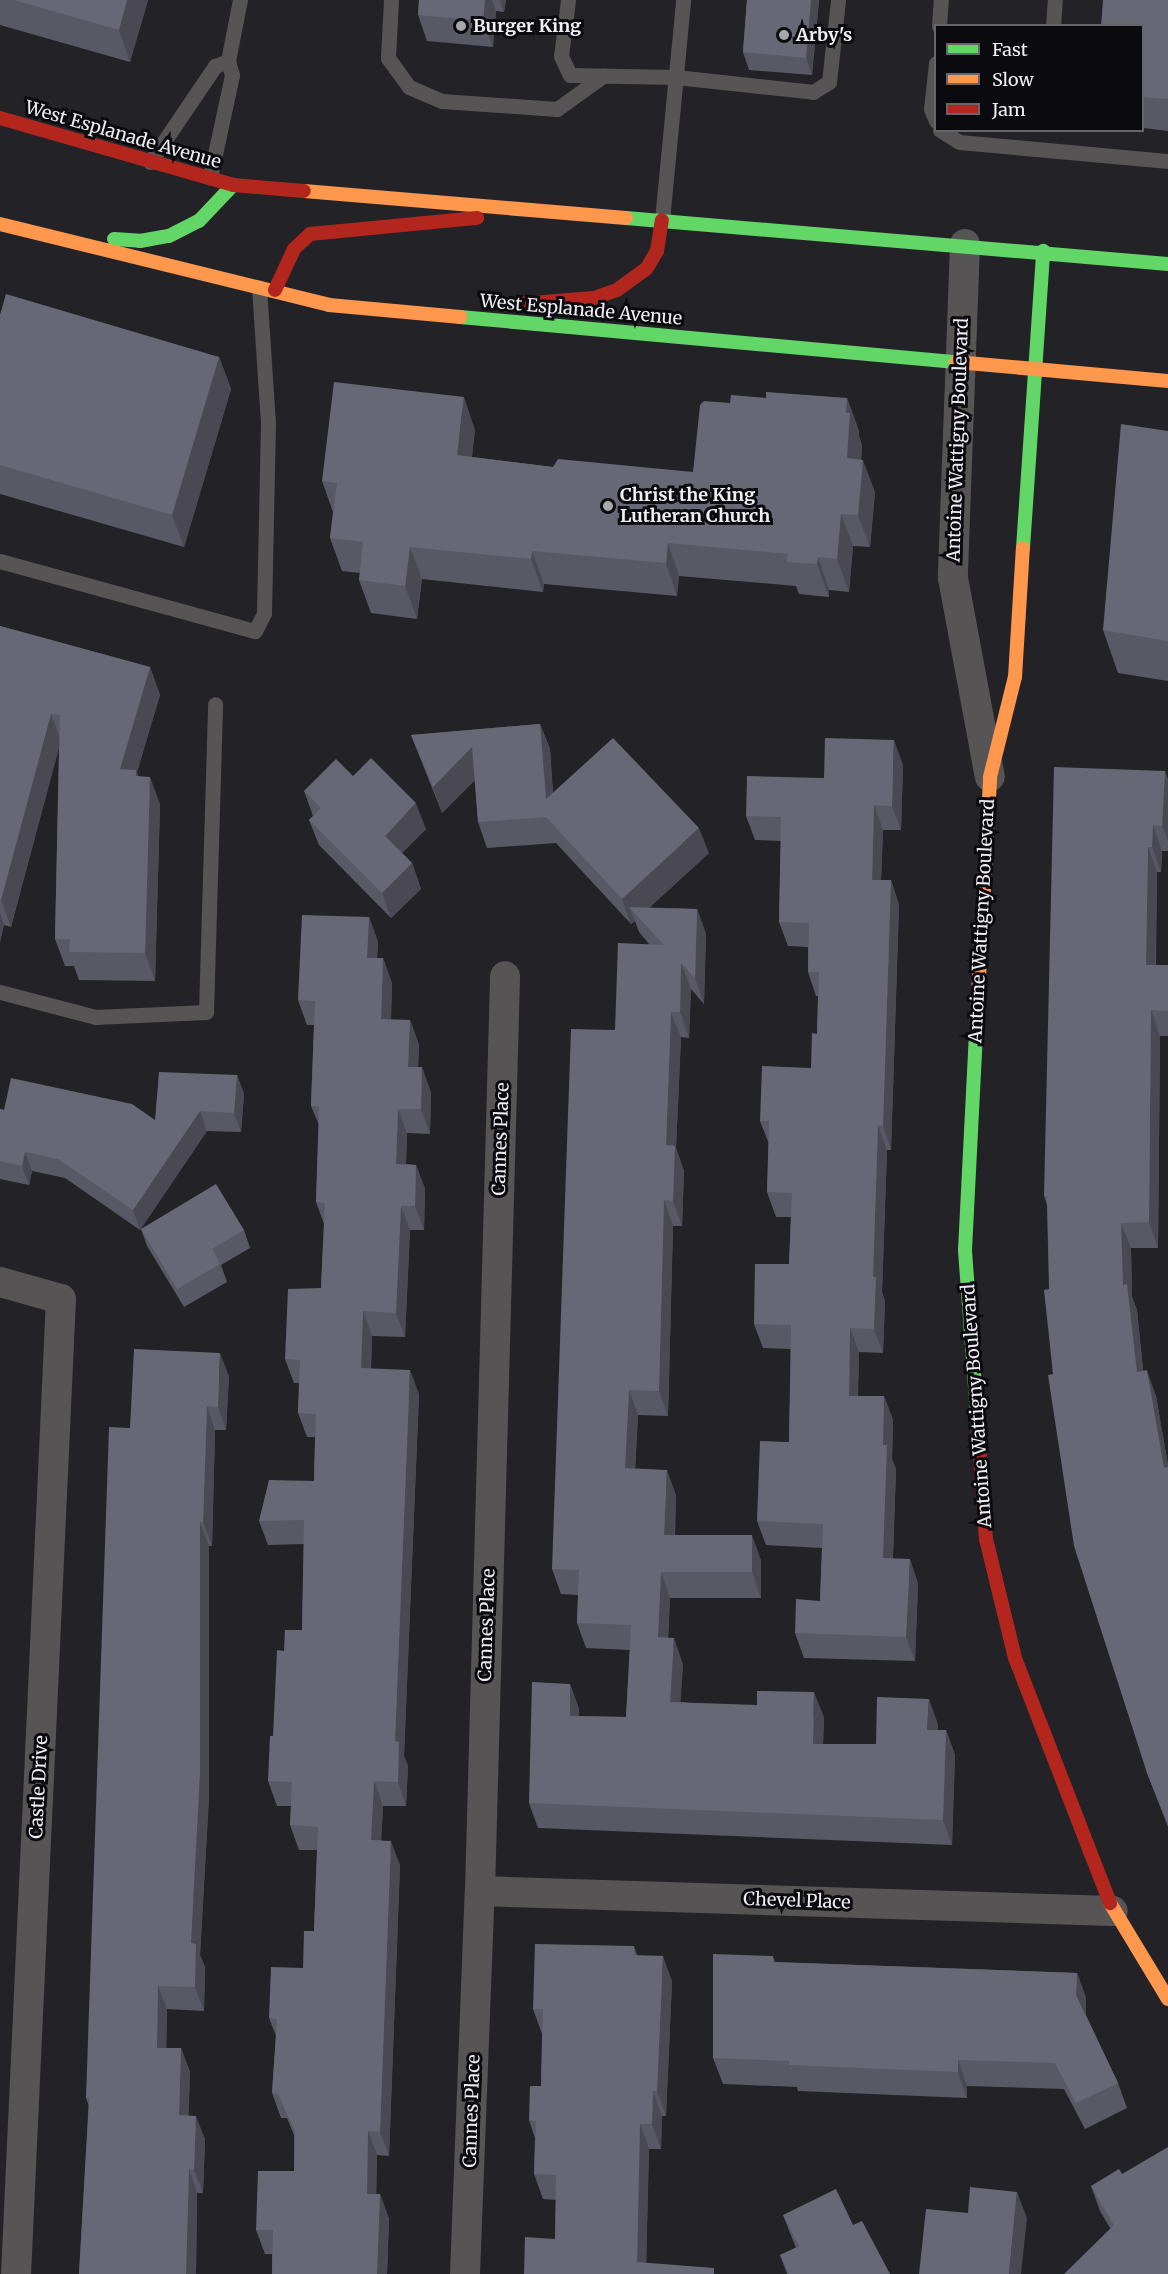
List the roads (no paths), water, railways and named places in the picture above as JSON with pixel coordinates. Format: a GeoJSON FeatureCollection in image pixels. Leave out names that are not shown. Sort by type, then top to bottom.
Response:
{"type":"FeatureCollection","features":[{"type":"Feature","properties":{"kind":"main road","name":"West Esplanade Avenue"},"geometry":{"type":"LineString","coordinates":[[0,118],[233,185],[965,244],[1168,264]]}},
{"type":"Feature","properties":{"kind":"main road"},"geometry":{"type":"LineString","coordinates":[[20,228],[140,241],[169,236],[200,221],[233,185]]}},
{"type":"Feature","properties":{"kind":"main road"},"geometry":{"type":"LineString","coordinates":[[275,290],[294,249],[310,234],[437,224],[532,209]]}},
{"type":"Feature","properties":{"kind":"main road"},"geometry":{"type":"LineString","coordinates":[[405,311],[594,298],[617,290],[647,268],[657,251],[662,220]]}},
{"type":"Feature","properties":{"kind":"main road","name":"West Esplanade Avenue"},"geometry":{"type":"LineString","coordinates":[[0,224],[329,304],[1168,381]]}},
{"type":"Feature","properties":{"kind":"main road","name":"Antoine Wattigny Boulevard"},"geometry":{"type":"LineString","coordinates":[[1043,251],[1015,677],[990,777],[965,1250],[986,1539],[1015,1658],[1113,1911],[1168,1999]]}},
{"type":"Feature","properties":{"kind":"street","name":"Antoine Wattigny Boulevard"},"geometry":{"type":"LineString","coordinates":[[965,244],[953,578],[990,777]]}},
{"type":"Feature","properties":{"kind":"street","name":"Cannes Place"},"geometry":{"type":"LineString","coordinates":[[465,2274],[480,1891],[505,976]]}},
{"type":"Feature","properties":{"kind":"street","name":"Castle Drive"},"geometry":{"type":"LineString","coordinates":[[0,1282],[61,1299],[16,2274]]}},
{"type":"Feature","properties":{"kind":"street","name":"Chevel Place"},"geometry":{"type":"LineString","coordinates":[[480,1891],[1113,1911]]}},
{"type":"Feature","properties":{"kind":"lane"},"geometry":{"type":"LineString","coordinates":[[210,178],[232,75],[228,61],[240,0]]}},
{"type":"Feature","properties":{"kind":"lane"},"geometry":{"type":"LineString","coordinates":[[391,0],[388,58],[409,87],[442,101],[557,110],[603,76]]}},
{"type":"Feature","properties":{"kind":"lane"},"geometry":{"type":"LineString","coordinates":[[568,0],[561,56],[570,75],[676,77],[813,92],[829,82],[838,0]]}},
{"type":"Feature","properties":{"kind":"lane"},"geometry":{"type":"LineString","coordinates":[[662,220],[683,0]]}},
{"type":"Feature","properties":{"kind":"lane"},"geometry":{"type":"LineString","coordinates":[[939,24],[941,0]]}},
{"type":"Feature","properties":{"kind":"lane"},"geometry":{"type":"LineString","coordinates":[[1053,24],[1055,0]]}},
{"type":"Feature","properties":{"kind":"lane"},"geometry":{"type":"LineString","coordinates":[[150,162],[214,66],[228,61]]}},
{"type":"Feature","properties":{"kind":"lane"},"geometry":{"type":"LineString","coordinates":[[934,82],[931,110],[934,117]]}},
{"type":"Feature","properties":{"kind":"lane"},"geometry":{"type":"LineString","coordinates":[[943,132],[959,142],[1168,161]]}},
{"type":"Feature","properties":{"kind":"lane"},"geometry":{"type":"LineString","coordinates":[[0,561],[255,631],[264,613],[268,423],[259,287]]}},
{"type":"Feature","properties":{"kind":"lane"},"geometry":{"type":"LineString","coordinates":[[0,992],[95,1017],[206,1012],[215,704]]}},
{"type":"Feature","properties":{"kind":"place","name":"Burger King"},"geometry":{"type":"Point","coordinates":[461,26]}},
{"type":"Feature","properties":{"kind":"place","name":"Arby's"},"geometry":{"type":"Point","coordinates":[784,35]}},
{"type":"Feature","properties":{"kind":"place","name":"Christ the King Lutheran Church"},"geometry":{"type":"Point","coordinates":[608,506]}}]}
